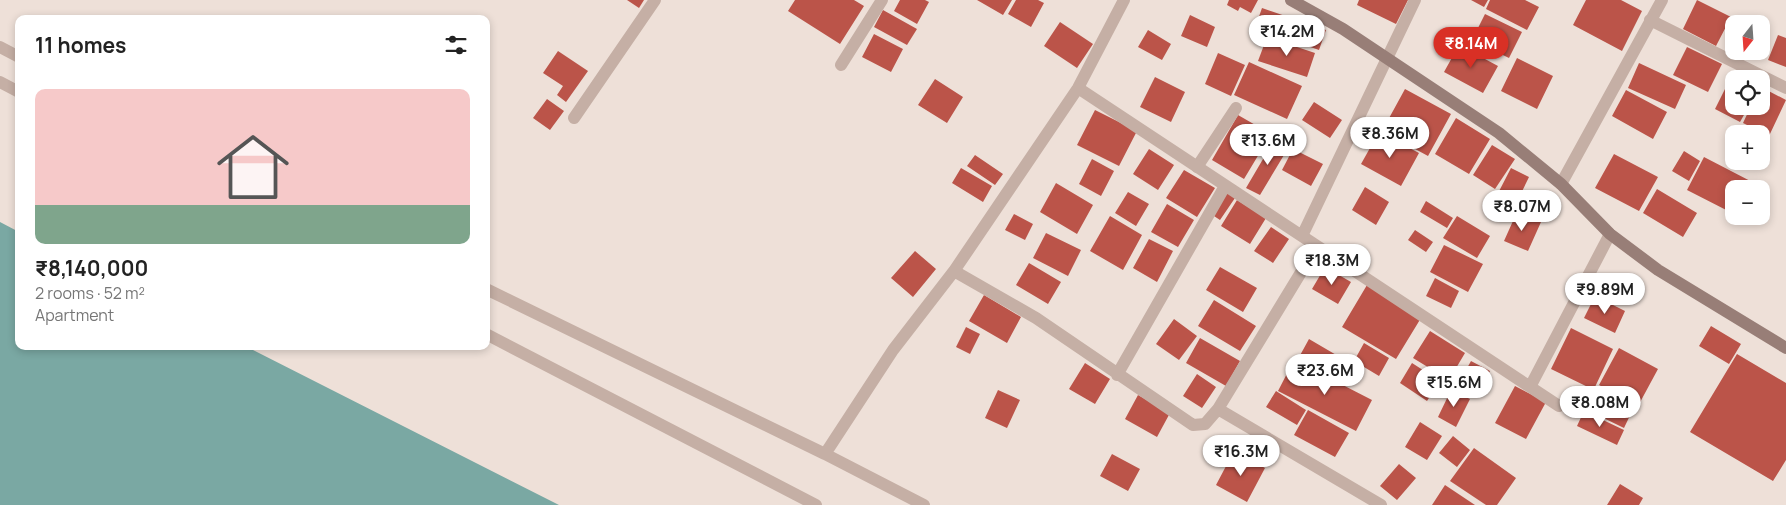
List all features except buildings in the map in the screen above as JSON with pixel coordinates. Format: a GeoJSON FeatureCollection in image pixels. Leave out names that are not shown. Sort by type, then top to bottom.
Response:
{"type":"FeatureCollection","features":[{"type":"Feature","properties":{"kind":"main road"},"geometry":{"type":"LineString","coordinates":[[1291,0],[1343,29],[1499,132],[1561,184],[1610,234],[1658,270],[1786,348]]}},
{"type":"Feature","properties":{"kind":"street"},"geometry":{"type":"LineString","coordinates":[[574,118],[655,0]]}},
{"type":"Feature","properties":{"kind":"street"},"geometry":{"type":"LineString","coordinates":[[841,65],[882,0]]}},
{"type":"Feature","properties":{"kind":"street"},"geometry":{"type":"LineString","coordinates":[[825,454],[893,350],[954,271],[1078,88],[1124,0]]}},
{"type":"Feature","properties":{"kind":"street"},"geometry":{"type":"LineString","coordinates":[[1302,236],[1388,60],[1415,0]]}},
{"type":"Feature","properties":{"kind":"street"},"geometry":{"type":"LineString","coordinates":[[1561,184],[1662,0]]}},
{"type":"Feature","properties":{"kind":"street"},"geometry":{"type":"LineString","coordinates":[[1650,20],[1786,88]]}},
{"type":"Feature","properties":{"kind":"street"},"geometry":{"type":"LineString","coordinates":[[0,47],[15,55]]}},
{"type":"Feature","properties":{"kind":"street"},"geometry":{"type":"LineString","coordinates":[[0,82],[15,90]]}},
{"type":"Feature","properties":{"kind":"street"},"geometry":{"type":"LineString","coordinates":[[1078,88],[1559,406]]}},
{"type":"Feature","properties":{"kind":"street"},"geometry":{"type":"LineString","coordinates":[[1197,167],[1236,108]]}},
{"type":"Feature","properties":{"kind":"street"},"geometry":{"type":"LineString","coordinates":[[1117,375],[1225,186]]}},
{"type":"Feature","properties":{"kind":"street"},"geometry":{"type":"LineString","coordinates":[[1530,387],[1610,234]]}},
{"type":"Feature","properties":{"kind":"street"},"geometry":{"type":"LineString","coordinates":[[954,271],[1036,318],[1193,425],[1205,424],[1218,409],[1317,246]]}},
{"type":"Feature","properties":{"kind":"street"},"geometry":{"type":"LineString","coordinates":[[490,291],[825,454],[924,505]]}},
{"type":"Feature","properties":{"kind":"street"},"geometry":{"type":"LineString","coordinates":[[490,336],[816,505]]}},
{"type":"Feature","properties":{"kind":"street"},"geometry":{"type":"LineString","coordinates":[[1218,409],[1381,505]]}},
{"type":"Feature","properties":{"kind":"water"},"geometry":{"type":"Polygon","coordinates":[[[0,222],[15,230],[15,350],[253,350],[559,505],[0,505],[0,222]]]}}]}
